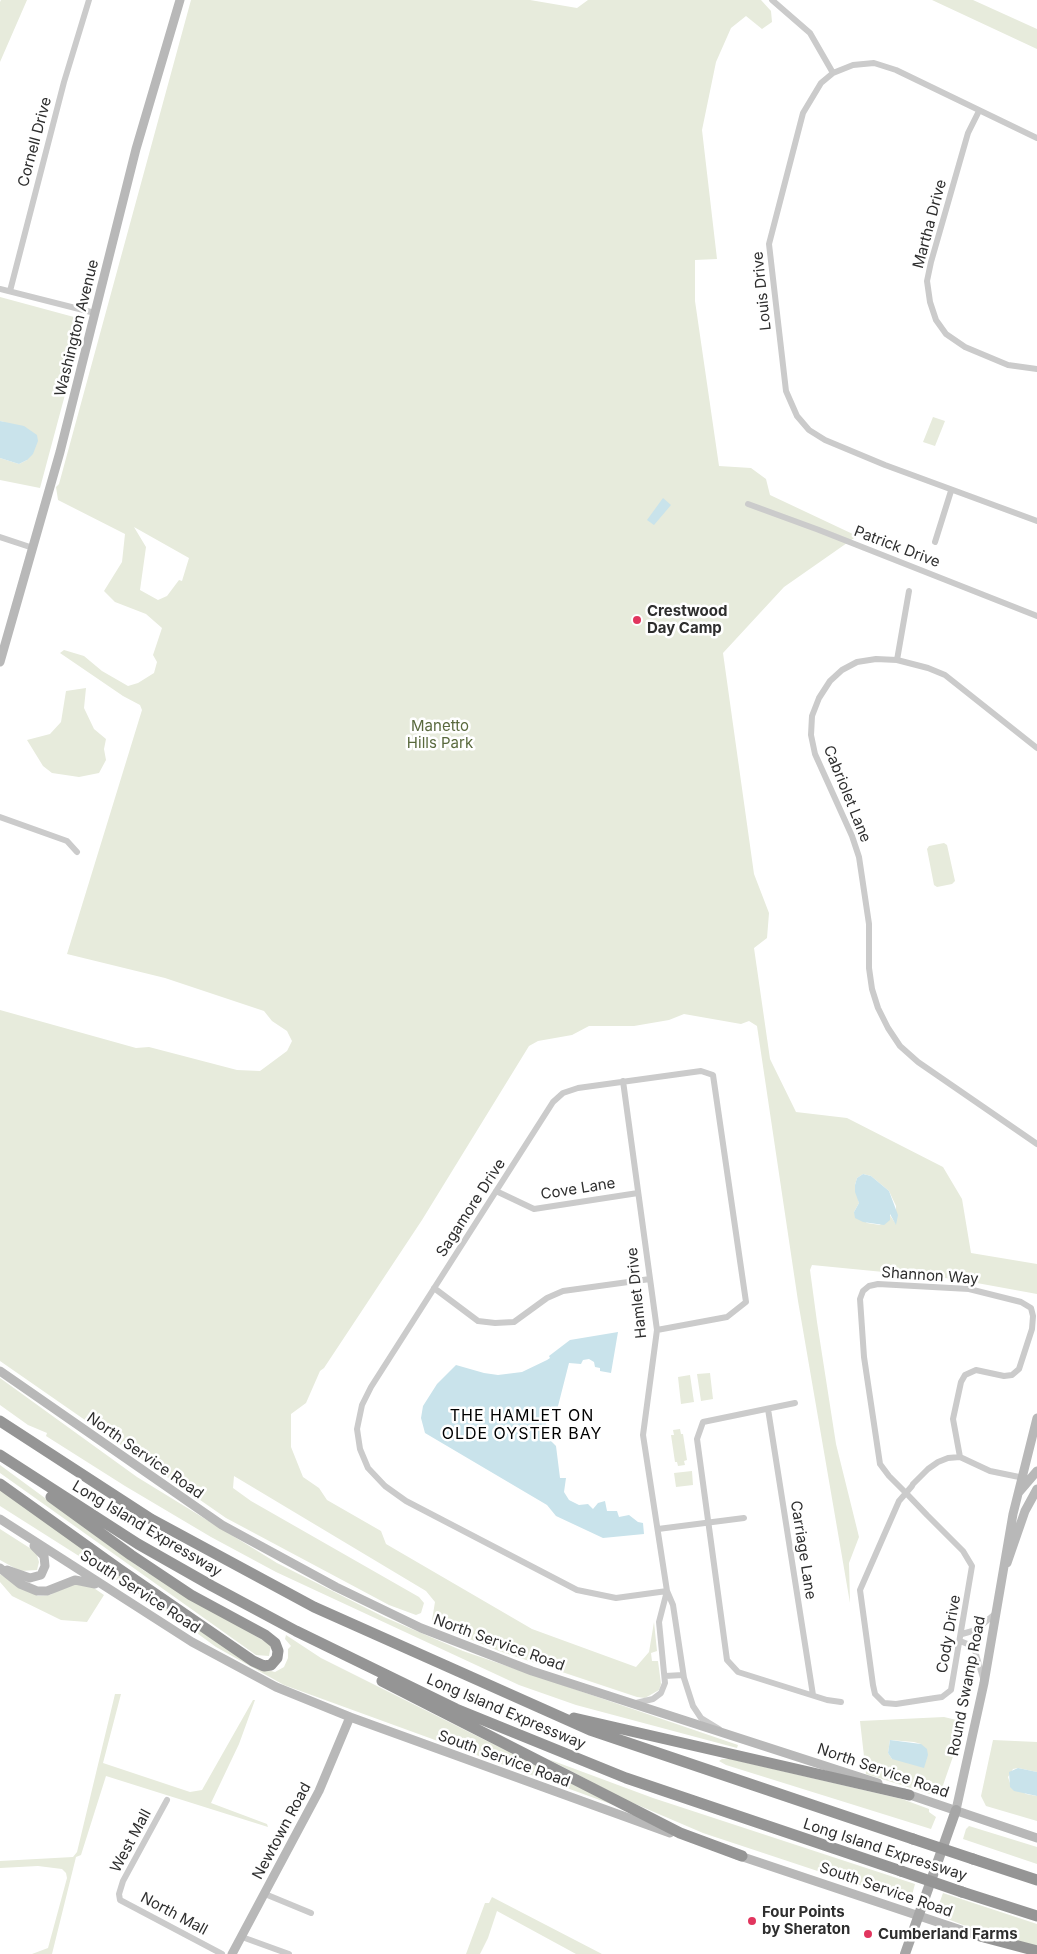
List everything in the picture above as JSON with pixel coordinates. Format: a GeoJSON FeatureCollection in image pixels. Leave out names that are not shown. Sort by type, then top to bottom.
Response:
{"type":"FeatureCollection","features":[{"type":"Feature","properties":{"kind":"highway","name":"Long Island Expressway"},"geometry":{"type":"LineString","coordinates":[[0,1421],[151,1519],[245,1571],[314,1607],[550,1714],[631,1745],[1037,1880]]}},
{"type":"Feature","properties":{"kind":"highway","name":"Long Island Expressway"},"geometry":{"type":"LineString","coordinates":[[0,1456],[138,1544],[296,1631],[456,1709],[626,1778],[1037,1916]]}},
{"type":"Feature","properties":{"kind":"highway"},"geometry":{"type":"LineString","coordinates":[[0,1456],[74,1515],[138,1560],[191,1595],[270,1639],[278,1651],[277,1658],[271,1665],[264,1666],[253,1661],[0,1484]]}},
{"type":"Feature","properties":{"kind":"highway"},"geometry":{"type":"LineString","coordinates":[[296,1631],[404,1694],[680,1833],[742,1856]]}},
{"type":"Feature","properties":{"kind":"highway"},"geometry":{"type":"LineString","coordinates":[[550,1714],[590,1721],[666,1741],[910,1795]]}},
{"type":"Feature","properties":{"kind":"highway"},"geometry":{"type":"LineString","coordinates":[[980,1936],[1037,1951]]}},
{"type":"Feature","properties":{"kind":"main road","name":"Washington Avenue"},"geometry":{"type":"LineString","coordinates":[[0,662],[3,638],[33,548],[136,149],[180,0]]}},
{"type":"Feature","properties":{"kind":"main road","name":"North Service Road"},"geometry":{"type":"LineString","coordinates":[[0,1370],[222,1525],[336,1588],[421,1628],[532,1672],[813,1761],[1037,1838]]}},
{"type":"Feature","properties":{"kind":"main road","name":"Round Swamp Road"},"geometry":{"type":"LineString","coordinates":[[905,1954],[956,1810],[984,1682],[1001,1577],[1017,1496],[1037,1418]]}},
{"type":"Feature","properties":{"kind":"main road"},"geometry":{"type":"LineString","coordinates":[[1017,1496],[1035,1475]]}},
{"type":"Feature","properties":{"kind":"main road"},"geometry":{"type":"LineString","coordinates":[[1001,1577],[1014,1548],[1025,1512],[1037,1490]]}},
{"type":"Feature","properties":{"kind":"main road"},"geometry":{"type":"LineString","coordinates":[[0,1520],[41,1552],[45,1561],[43,1571],[36,1577],[30,1578],[0,1568]]}},
{"type":"Feature","properties":{"kind":"main road","name":"South Service Road"},"geometry":{"type":"LineString","coordinates":[[0,1520],[238,1669],[276,1687],[350,1717],[611,1813],[1030,1954]]}},
{"type":"Feature","properties":{"kind":"main road"},"geometry":{"type":"LineString","coordinates":[[0,1568],[20,1584],[37,1591],[47,1591],[70,1581],[80,1580],[110,1589]]}},
{"type":"Feature","properties":{"kind":"main road","name":"Newtown Road"},"geometry":{"type":"LineString","coordinates":[[232,1954],[320,1791],[350,1717]]}},
{"type":"Feature","properties":{"kind":"street","name":"Cornell Drive"},"geometry":{"type":"LineString","coordinates":[[10,291],[61,91],[89,0]]}},
{"type":"Feature","properties":{"kind":"street"},"geometry":{"type":"LineString","coordinates":[[772,0],[810,33],[833,73]]}},
{"type":"Feature","properties":{"kind":"street","name":"Louis Drive"},"geometry":{"type":"LineString","coordinates":[[1037,138],[896,70],[874,63],[853,65],[833,73],[822,83],[803,113],[769,244],[786,391],[797,416],[809,430],[840,447],[951,491],[1037,521]]}},
{"type":"Feature","properties":{"kind":"street","name":"Martha Drive"},"geometry":{"type":"LineString","coordinates":[[979,111],[968,133],[931,262],[927,281],[930,302],[936,320],[946,334],[965,347],[1008,365],[1037,369]]}},
{"type":"Feature","properties":{"kind":"street"},"geometry":{"type":"LineString","coordinates":[[0,289],[95,313]]}},
{"type":"Feature","properties":{"kind":"street","name":"Patrick Drive"},"geometry":{"type":"LineString","coordinates":[[935,542],[951,491]]}},
{"type":"Feature","properties":{"kind":"street","name":"Patrick Drive"},"geometry":{"type":"LineString","coordinates":[[748,504],[1037,616]]}},
{"type":"Feature","properties":{"kind":"street"},"geometry":{"type":"LineString","coordinates":[[0,537],[33,548]]}},
{"type":"Feature","properties":{"kind":"street"},"geometry":{"type":"LineString","coordinates":[[897,660],[909,592]]}},
{"type":"Feature","properties":{"kind":"street","name":"Cabriolet Lane"},"geometry":{"type":"LineString","coordinates":[[1037,748],[945,675],[928,668],[897,660],[876,659],[857,662],[842,670],[830,681],[819,698],[812,716],[811,735],[815,754],[852,836],[859,857],[867,902],[869,968],[872,990],[878,1008],[900,1046],[918,1062],[1037,1144]]}},
{"type":"Feature","properties":{"kind":"street"},"geometry":{"type":"LineString","coordinates":[[0,817],[67,841],[77,852]]}},
{"type":"Feature","properties":{"kind":"street","name":"Sagamore Drive"},"geometry":{"type":"LineString","coordinates":[[657,1330],[728,1317],[746,1302],[713,1075],[701,1070],[578,1088],[563,1093],[553,1102],[371,1386],[362,1405],[357,1430],[360,1449],[368,1468],[384,1486],[406,1501],[577,1590],[616,1598],[667,1591]]}},
{"type":"Feature","properties":{"kind":"street","name":"Hamlet Drive"},"geometry":{"type":"LineString","coordinates":[[623,1081],[657,1330],[643,1435],[667,1591],[673,1605],[683,1675],[693,1706],[701,1718],[729,1735]]}},
{"type":"Feature","properties":{"kind":"street","name":"Cove Lane"},"geometry":{"type":"LineString","coordinates":[[496,1191],[534,1209],[638,1192]]}},
{"type":"Feature","properties":{"kind":"street"},"geometry":{"type":"LineString","coordinates":[[434,1288],[478,1321],[496,1323],[514,1322],[547,1298],[563,1292],[650,1278]]}},
{"type":"Feature","properties":{"kind":"street","name":"Shannon Way"},"geometry":{"type":"LineString","coordinates":[[906,1493],[883,1468],[878,1459],[864,1357],[860,1299],[863,1291],[869,1286],[886,1284],[969,1290],[1021,1302],[1031,1308],[1033,1316],[1032,1329],[1019,1369],[1012,1375],[1004,1376],[976,1370],[965,1375],[961,1382],[952,1419],[960,1457]]}},
{"type":"Feature","properties":{"kind":"street"},"geometry":{"type":"LineString","coordinates":[[795,1403],[703,1422],[697,1439],[728,1660],[738,1672],[842,1702]]}},
{"type":"Feature","properties":{"kind":"street","name":"Carriage Lane"},"geometry":{"type":"LineString","coordinates":[[768,1409],[813,1695]]}},
{"type":"Feature","properties":{"kind":"street"},"geometry":{"type":"LineString","coordinates":[[960,1457],[990,1471],[1021,1478],[1035,1475]]}},
{"type":"Feature","properties":{"kind":"street","name":"Cody Drive"},"geometry":{"type":"LineString","coordinates":[[906,1493],[963,1551],[972,1566],[953,1683],[947,1694],[935,1698],[890,1704],[879,1700],[875,1694],[860,1590],[899,1501],[906,1493],[938,1462],[960,1457]]}},
{"type":"Feature","properties":{"kind":"street"},"geometry":{"type":"LineString","coordinates":[[658,1529],[744,1518]]}},
{"type":"Feature","properties":{"kind":"street","name":"Hamlet Drive"},"geometry":{"type":"LineString","coordinates":[[626,1702],[642,1704],[661,1693],[664,1676],[659,1622],[667,1591]]}},
{"type":"Feature","properties":{"kind":"street"},"geometry":{"type":"LineString","coordinates":[[984,1682],[975,1651],[961,1637],[976,1630],[996,1613]]}},
{"type":"Feature","properties":{"kind":"street"},"geometry":{"type":"LineString","coordinates":[[664,1676],[683,1675]]}},
{"type":"Feature","properties":{"kind":"street","name":"West Mall"},"geometry":{"type":"LineString","coordinates":[[118,1894],[123,1881],[167,1800]]}},
{"type":"Feature","properties":{"kind":"street","name":"North Mall"},"geometry":{"type":"LineString","coordinates":[[118,1894],[120,1900],[222,1954]]}},
{"type":"Feature","properties":{"kind":"street"},"geometry":{"type":"LineString","coordinates":[[265,1894],[311,1913]]}},
{"type":"Feature","properties":{"kind":"street"},"geometry":{"type":"LineString","coordinates":[[242,1937],[289,1954]]}},
{"type":"Feature","properties":{"kind":"green space"},"geometry":{"type":"Polygon","coordinates":[[[1,0],[27,0],[0,62],[0,2],[1,0]]]}},
{"type":"Feature","properties":{"kind":"green space","name":"Manetto Hills Park"},"geometry":{"type":"Polygon","coordinates":[[[191,0],[530,0],[577,8],[588,0],[761,0],[771,11],[772,22],[762,29],[746,16],[731,28],[716,62],[702,130],[717,259],[695,260],[695,301],[719,466],[751,468],[766,479],[770,495],[857,536],[784,587],[723,653],[754,874],[769,913],[767,938],[754,948],[770,1059],[796,1112],[847,1118],[943,1167],[962,1199],[971,1253],[1037,1264],[1037,1294],[955,1279],[812,1265],[810,1270],[836,1444],[859,1537],[849,1563],[850,1603],[798,1301],[757,1026],[749,1021],[741,1024],[684,1014],[669,1020],[634,1026],[589,1026],[572,1035],[538,1041],[529,1046],[422,1220],[324,1368],[320,1371],[306,1403],[291,1414],[291,1447],[303,1477],[319,1488],[327,1500],[381,1531],[386,1544],[532,1629],[636,1667],[649,1652],[654,1622],[657,1651],[651,1653],[652,1661],[658,1661],[661,1684],[659,1690],[645,1698],[499,1651],[435,1625],[432,1620],[435,1602],[426,1591],[234,1476],[233,1488],[251,1501],[419,1597],[424,1603],[421,1613],[416,1615],[389,1605],[226,1518],[0,1361],[0,1010],[136,1048],[149,1047],[237,1070],[260,1071],[287,1051],[292,1041],[287,1031],[272,1021],[264,1011],[165,978],[67,954],[142,710],[140,705],[123,696],[60,653],[64,650],[84,656],[102,671],[128,686],[138,683],[154,673],[157,662],[153,655],[162,628],[146,614],[115,602],[104,591],[122,562],[125,534],[58,500],[56,487],[59,484],[191,0]],[[134,527],[146,547],[140,590],[158,600],[167,596],[179,580],[182,581],[189,558],[134,527]],[[863,1174],[857,1178],[855,1185],[859,1203],[854,1212],[867,1223],[880,1225],[889,1214],[896,1224],[896,1206],[889,1191],[871,1176],[863,1174]]]}},
{"type":"Feature","properties":{"kind":"green space"},"geometry":{"type":"Polygon","coordinates":[[[932,0],[973,0],[1037,29],[1037,49],[932,0]]]}},
{"type":"Feature","properties":{"kind":"green space"},"geometry":{"type":"Polygon","coordinates":[[[0,297],[85,320],[40,488],[0,480],[0,458],[19,464],[27,460],[4,422],[0,421],[0,297]]]}},
{"type":"Feature","properties":{"kind":"green space"},"geometry":{"type":"Polygon","coordinates":[[[933,417],[945,421],[935,446],[923,442],[933,417]]]}},
{"type":"Feature","properties":{"kind":"green space"},"geometry":{"type":"Polygon","coordinates":[[[86,688],[84,708],[94,729],[106,739],[104,749],[106,760],[99,773],[79,777],[52,773],[43,766],[27,740],[50,734],[61,722],[66,691],[86,688]]]}},
{"type":"Feature","properties":{"kind":"green space"},"geometry":{"type":"Polygon","coordinates":[[[944,843],[947,845],[955,881],[952,884],[937,887],[934,885],[927,849],[929,846],[944,843]]]}},
{"type":"Feature","properties":{"kind":"green space"},"geometry":{"type":"Polygon","coordinates":[[[710,1373],[713,1399],[701,1401],[697,1374],[710,1373]]]}},
{"type":"Feature","properties":{"kind":"green space"},"geometry":{"type":"Polygon","coordinates":[[[690,1375],[694,1402],[681,1404],[678,1377],[690,1375]]]}},
{"type":"Feature","properties":{"kind":"green space"},"geometry":{"type":"Polygon","coordinates":[[[0,1378],[137,1477],[277,1563],[384,1617],[463,1651],[738,1745],[737,1748],[576,1705],[519,1685],[276,1572],[211,1537],[46,1436],[47,1433],[28,1425],[0,1405],[0,1378]]]}},
{"type":"Feature","properties":{"kind":"green space"},"geometry":{"type":"Polygon","coordinates":[[[680,1429],[681,1434],[683,1434],[687,1460],[684,1461],[685,1465],[678,1466],[677,1462],[675,1462],[671,1435],[674,1435],[673,1430],[680,1429]]]}},
{"type":"Feature","properties":{"kind":"green space"},"geometry":{"type":"Polygon","coordinates":[[[0,1465],[143,1570],[271,1645],[269,1656],[256,1655],[0,1473],[0,1465]]]}},
{"type":"Feature","properties":{"kind":"green space"},"geometry":{"type":"Polygon","coordinates":[[[692,1471],[693,1485],[676,1487],[674,1473],[692,1471]]]}},
{"type":"Feature","properties":{"kind":"green space"},"geometry":{"type":"Polygon","coordinates":[[[0,1488],[258,1668],[275,1672],[284,1667],[288,1658],[288,1649],[291,1646],[285,1639],[286,1635],[321,1658],[619,1807],[284,1685],[216,1647],[172,1615],[0,1506],[0,1488]]]}},
{"type":"Feature","properties":{"kind":"green space"},"geometry":{"type":"Polygon","coordinates":[[[0,1529],[36,1552],[39,1562],[37,1570],[20,1571],[0,1560],[0,1529]]]}},
{"type":"Feature","properties":{"kind":"green space"},"geometry":{"type":"Polygon","coordinates":[[[0,1574],[38,1596],[50,1595],[73,1583],[91,1586],[104,1595],[87,1622],[61,1620],[12,1596],[0,1582],[0,1574]]]}},
{"type":"Feature","properties":{"kind":"green space"},"geometry":{"type":"Polygon","coordinates":[[[115,1694],[121,1694],[103,1763],[190,1792],[202,1790],[253,1700],[255,1700],[239,1744],[211,1803],[267,1824],[268,1827],[106,1776],[81,1855],[76,1857],[52,1954],[32,1954],[48,1948],[67,1878],[66,1873],[62,1869],[38,1866],[0,1868],[0,1861],[73,1857],[77,1852],[115,1694]]]}},
{"type":"Feature","properties":{"kind":"green space"},"geometry":{"type":"Polygon","coordinates":[[[944,1717],[965,1722],[941,1791],[933,1795],[866,1774],[860,1721],[944,1717]],[[890,1740],[888,1753],[892,1759],[921,1744],[890,1740]]]}},
{"type":"Feature","properties":{"kind":"green space"},"geometry":{"type":"Polygon","coordinates":[[[993,1740],[1037,1742],[1037,1772],[1018,1768],[1013,1769],[1008,1777],[1010,1783],[1026,1794],[1037,1796],[1037,1821],[986,1806],[981,1796],[993,1740]]]}},
{"type":"Feature","properties":{"kind":"green space"},"geometry":{"type":"Polygon","coordinates":[[[548,1759],[653,1798],[915,1884],[912,1895],[910,1897],[896,1897],[703,1833],[626,1800],[548,1759]]]}},
{"type":"Feature","properties":{"kind":"green space"},"geometry":{"type":"Polygon","coordinates":[[[730,1759],[902,1799],[929,1809],[929,1812],[936,1817],[931,1829],[726,1765],[719,1761],[730,1759]]]}},
{"type":"Feature","properties":{"kind":"green space"},"geometry":{"type":"Polygon","coordinates":[[[969,1826],[1037,1847],[1037,1864],[963,1839],[969,1826]]]}},
{"type":"Feature","properties":{"kind":"green space"},"geometry":{"type":"Polygon","coordinates":[[[943,1893],[1037,1924],[1037,1947],[981,1932],[945,1918],[946,1916],[939,1911],[938,1907],[943,1893]]]}},
{"type":"Feature","properties":{"kind":"green space"},"geometry":{"type":"Polygon","coordinates":[[[492,1897],[602,1954],[576,1954],[497,1911],[488,1938],[480,1954],[466,1954],[485,1903],[489,1903],[492,1897]]]}},
{"type":"Feature","properties":{"kind":"water"},"geometry":{"type":"Polygon","coordinates":[[[0,421],[24,426],[37,435],[38,441],[33,454],[27,460],[19,464],[0,458],[0,421]]]}},
{"type":"Feature","properties":{"kind":"water"},"geometry":{"type":"Polygon","coordinates":[[[663,498],[671,505],[654,525],[647,520],[663,498]]]}},
{"type":"Feature","properties":{"kind":"water"},"geometry":{"type":"Polygon","coordinates":[[[863,1174],[871,1176],[889,1191],[898,1215],[896,1225],[890,1214],[890,1220],[884,1225],[863,1222],[855,1218],[854,1212],[859,1203],[855,1192],[855,1185],[857,1178],[863,1174]]]}},
{"type":"Feature","properties":{"kind":"water"},"geometry":{"type":"Polygon","coordinates":[[[618,1332],[611,1373],[600,1371],[600,1368],[595,1367],[594,1362],[589,1359],[583,1360],[581,1364],[569,1363],[557,1410],[550,1414],[546,1423],[548,1438],[556,1446],[560,1478],[566,1478],[564,1492],[569,1500],[579,1505],[588,1504],[593,1509],[598,1503],[605,1501],[607,1511],[617,1511],[619,1517],[629,1515],[638,1522],[643,1523],[644,1534],[603,1538],[556,1516],[547,1505],[425,1433],[421,1418],[423,1406],[437,1384],[456,1365],[498,1375],[522,1372],[550,1358],[549,1356],[570,1340],[618,1332]]]}},
{"type":"Feature","properties":{"kind":"water"},"geometry":{"type":"Polygon","coordinates":[[[890,1740],[921,1744],[927,1749],[928,1755],[924,1768],[892,1759],[888,1753],[890,1740]]]}},
{"type":"Feature","properties":{"kind":"water"},"geometry":{"type":"Polygon","coordinates":[[[1018,1768],[1037,1772],[1037,1796],[1014,1791],[1010,1787],[1009,1772],[1018,1768]]]}},
{"type":"Feature","properties":{"kind":"place","name":"Crestwood Day Camp"},"geometry":{"type":"Point","coordinates":[637,620]}},
{"type":"Feature","properties":{"kind":"place","name":"Four Points by Sheraton"},"geometry":{"type":"Point","coordinates":[752,1921]}},
{"type":"Feature","properties":{"kind":"place","name":"Cumberland Farms"},"geometry":{"type":"Point","coordinates":[868,1934]}},
{"type":"Feature","properties":{"kind":"district","name":"THE HAMLET ON OLDE OYSTER BAY"},"geometry":{"type":"Point","coordinates":[522,1425]}}]}
